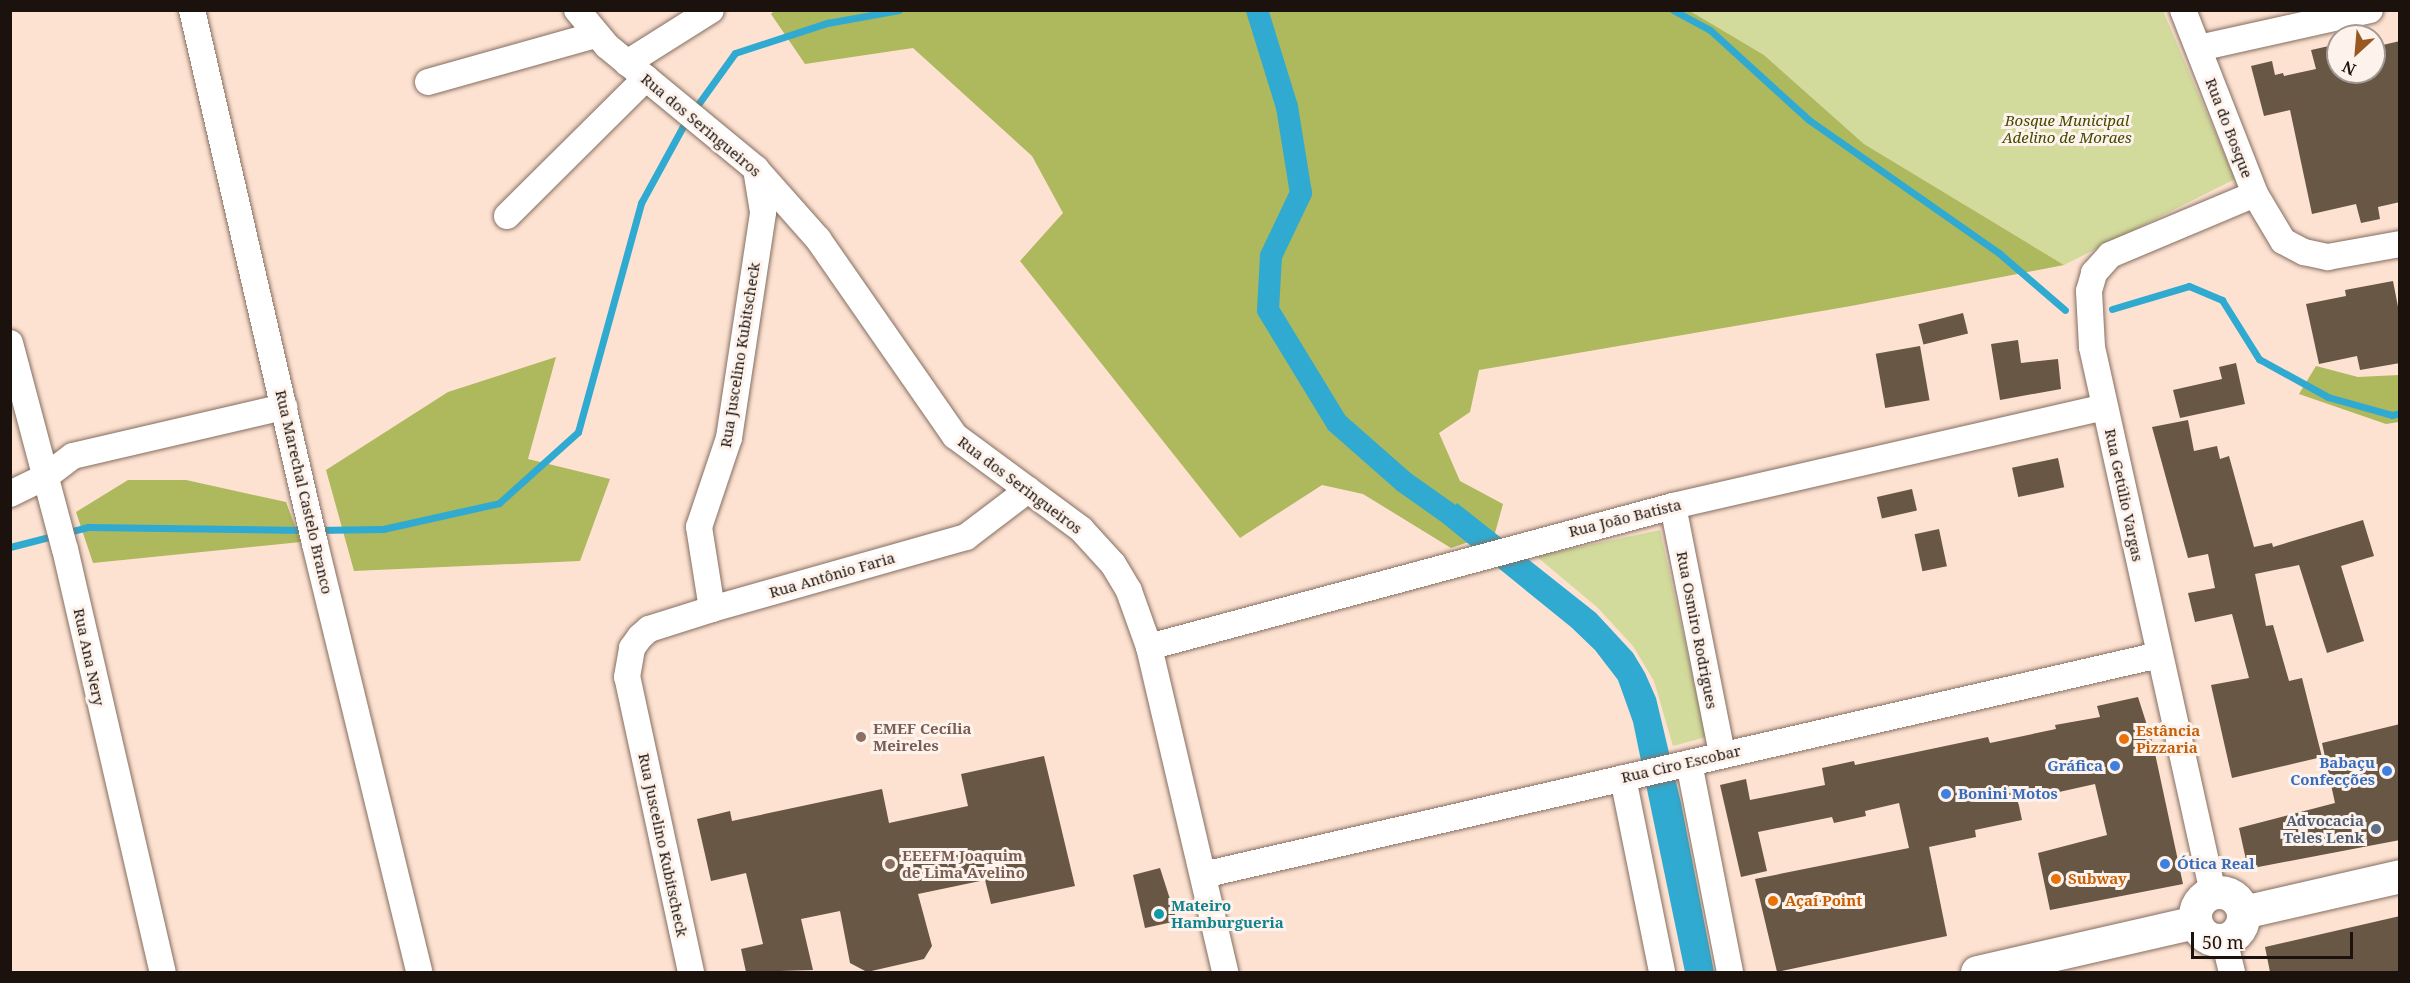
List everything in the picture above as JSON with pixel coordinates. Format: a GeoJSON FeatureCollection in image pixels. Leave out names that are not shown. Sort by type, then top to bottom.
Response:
{"type":"FeatureCollection","features":[{"type":"Feature","properties":{"kind":"street","name":"Rua Marechal Castelo Branco"},"geometry":{"type":"LineString","coordinates":[[192,10],[308,516],[419,972]]}},
{"type":"Feature","properties":{"kind":"street","name":"Rua dos Seringueiros"},"geometry":{"type":"LineString","coordinates":[[577,10],[595,35],[711,129],[756,169],[818,240],[948,428],[1081,529],[1113,564],[1130,591],[1149,647],[1225,972]]}},
{"type":"Feature","properties":{"kind":"street"},"geometry":{"type":"LineString","coordinates":[[507,216],[636,70],[711,10]]}},
{"type":"Feature","properties":{"kind":"street","name":"Rua do Bosque"},"geometry":{"type":"LineString","coordinates":[[2183,10],[2255,194],[2283,241],[2304,252],[2328,257],[2400,244]]}},
{"type":"Feature","properties":{"kind":"street"},"geometry":{"type":"LineString","coordinates":[[2199,48],[2370,10]]}},
{"type":"Feature","properties":{"kind":"street"},"geometry":{"type":"LineString","coordinates":[[428,82],[595,35]]}},
{"type":"Feature","properties":{"kind":"street","name":"Rua Juscelino Kubitscheck"},"geometry":{"type":"LineString","coordinates":[[712,609],[699,527],[730,427],[763,212],[756,169]]}},
{"type":"Feature","properties":{"kind":"street","name":"Rua Getúlio Vargas"},"geometry":{"type":"LineString","coordinates":[[2212,892],[2105,407],[2089,328],[2089,291],[2094,273],[2110,255],[2255,194]]}},
{"type":"Feature","properties":{"kind":"street","name":"Rua Ana Nery"},"geometry":{"type":"LineString","coordinates":[[10,343],[65,549],[163,972]]}},
{"type":"Feature","properties":{"kind":"street"},"geometry":{"type":"LineString","coordinates":[[10,494],[45,477],[73,456],[284,407]]}},
{"type":"Feature","properties":{"kind":"street","name":"Rua João Batista"},"geometry":{"type":"LineString","coordinates":[[1149,647],[1480,556],[1673,506],[2105,407]]}},
{"type":"Feature","properties":{"kind":"street","name":"Rua Antônio Faria"},"geometry":{"type":"LineString","coordinates":[[632,648],[649,629],[966,537],[1028,490]]}},
{"type":"Feature","properties":{"kind":"street","name":"Rua Osmiro Rodrigues"},"geometry":{"type":"LineString","coordinates":[[1673,506],[1722,754]]}},
{"type":"Feature","properties":{"kind":"street","name":"Rua Juscelino Kubitscheck"},"geometry":{"type":"LineString","coordinates":[[632,648],[627,677],[691,972]]}},
{"type":"Feature","properties":{"kind":"street","name":"Rua Ciro Escobar"},"geometry":{"type":"LineString","coordinates":[[1203,875],[2159,655]]}},
{"type":"Feature","properties":{"kind":"street"},"geometry":{"type":"LineString","coordinates":[[1682,764],[1730,972]]}},
{"type":"Feature","properties":{"kind":"street"},"geometry":{"type":"LineString","coordinates":[[1631,776],[1662,972]]}},
{"type":"Feature","properties":{"kind":"street"},"geometry":{"type":"LineString","coordinates":[[2243,912],[2400,876]]}},
{"type":"Feature","properties":{"kind":"street"},"geometry":{"type":"LineString","coordinates":[[2212,892],[2232,896],[2243,912],[2240,930],[2224,940],[2203,935],[2195,922],[2196,908],[2212,892]]}},
{"type":"Feature","properties":{"kind":"street"},"geometry":{"type":"LineString","coordinates":[[1977,972],[2195,922]]}},
{"type":"Feature","properties":{"kind":"street"},"geometry":{"type":"LineString","coordinates":[[2224,940],[2232,972]]}},
{"type":"Feature","properties":{"kind":"green space"},"geometry":{"type":"Polygon","coordinates":[[[775,10],[1690,11],[1764,55],[1864,144],[2064,265],[1851,306],[1479,370],[1470,412],[1439,433],[1460,481],[1503,504],[1495,533],[1451,548],[1363,494],[1322,485],[1240,538],[1020,261],[1063,213],[1032,156],[913,48],[805,64],[771,14],[775,10]]]}},
{"type":"Feature","properties":{"kind":"green space","name":"Bosque Municipal Adelino de Moraes"},"geometry":{"type":"Polygon","coordinates":[[[1690,11],[2163,11],[2235,179],[2064,265],[1864,144],[1764,55],[1690,11]]]}},
{"type":"Feature","properties":{"kind":"green space"},"geometry":{"type":"Polygon","coordinates":[[[556,357],[528,459],[610,479],[580,561],[354,571],[326,470],[448,392],[556,357]]]}},
{"type":"Feature","properties":{"kind":"green space"},"geometry":{"type":"Polygon","coordinates":[[[2316,366],[2358,377],[2399,375],[2399,422],[2386,424],[2299,394],[2316,366]]]}},
{"type":"Feature","properties":{"kind":"green space"},"geometry":{"type":"Polygon","coordinates":[[[128,480],[186,480],[286,502],[301,542],[93,563],[76,512],[128,480]]]}},
{"type":"Feature","properties":{"kind":"green space"},"geometry":{"type":"Polygon","coordinates":[[[1660,530],[1706,737],[1673,746],[1654,681],[1633,646],[1598,608],[1536,556],[1660,530]]]}},
{"type":"Feature","properties":{"kind":"water"},"geometry":{"type":"Polygon","coordinates":[[[1457,503],[1596,613],[1633,653],[1645,673],[1656,698],[1681,803],[1714,972],[1685,972],[1633,722],[1618,680],[1595,650],[1571,627],[1444,524],[1457,503]]]}},
{"type":"Feature","properties":{"kind":"building"},"geometry":{"type":"Polygon","coordinates":[[[2400,41],[2400,202],[2378,207],[2380,219],[2361,223],[2356,204],[2312,214],[2290,110],[2264,116],[2251,66],[2272,61],[2275,75],[2283,73],[2284,76],[2316,69],[2311,50],[2326,47],[2326,84],[2386,84],[2386,44],[2400,41]]]}},
{"type":"Feature","properties":{"kind":"building"},"geometry":{"type":"Polygon","coordinates":[[[2393,281],[2400,317],[2400,363],[2360,370],[2357,356],[2319,364],[2306,304],[2346,296],[2345,290],[2393,281]]]}},
{"type":"Feature","properties":{"kind":"building"},"geometry":{"type":"Polygon","coordinates":[[[1963,313],[1968,333],[1923,345],[1918,324],[1963,313]]]}},
{"type":"Feature","properties":{"kind":"building"},"geometry":{"type":"Polygon","coordinates":[[[2018,340],[2021,363],[2058,359],[2061,389],[2000,400],[1991,344],[2018,340]]]}},
{"type":"Feature","properties":{"kind":"building"},"geometry":{"type":"Polygon","coordinates":[[[1920,346],[1930,400],[1885,408],[1876,354],[1920,346]]]}},
{"type":"Feature","properties":{"kind":"building"},"geometry":{"type":"Polygon","coordinates":[[[2236,363],[2245,404],[2180,418],[2173,390],[2222,379],[2219,367],[2236,363]]]}},
{"type":"Feature","properties":{"kind":"building"},"geometry":{"type":"Polygon","coordinates":[[[2188,420],[2194,451],[2217,446],[2220,459],[2229,456],[2254,547],[2272,543],[2273,547],[2363,520],[2374,556],[2341,566],[2364,641],[2327,653],[2299,565],[2255,574],[2266,626],[2273,625],[2289,681],[2302,678],[2322,757],[2232,778],[2211,685],[2249,678],[2232,614],[2195,622],[2188,593],[2215,588],[2208,554],[2188,558],[2152,427],[2188,420]]]}},
{"type":"Feature","properties":{"kind":"building"},"geometry":{"type":"Polygon","coordinates":[[[2058,458],[2064,487],[2018,497],[2012,468],[2058,458]]]}},
{"type":"Feature","properties":{"kind":"building"},"geometry":{"type":"Polygon","coordinates":[[[1912,489],[1917,510],[1882,519],[1877,497],[1912,489]]]}},
{"type":"Feature","properties":{"kind":"building"},"geometry":{"type":"Polygon","coordinates":[[[1939,529],[1947,566],[1922,571],[1915,534],[1939,529]]]}},
{"type":"Feature","properties":{"kind":"building"},"geometry":{"type":"Polygon","coordinates":[[[2138,697],[2153,744],[2183,884],[2050,910],[2038,853],[2107,835],[2095,784],[2018,801],[2022,820],[1975,830],[1976,837],[1929,847],[1947,936],[1777,972],[1755,879],[1909,848],[1899,803],[1865,811],[1866,816],[1834,823],[1832,817],[1758,832],[1767,871],[1741,877],[1720,785],[1746,779],[1750,800],[1825,785],[1822,768],[1854,761],[1855,765],[1988,737],[1990,743],[2056,729],[2055,725],[2100,717],[2097,706],[2138,697]]]}},
{"type":"Feature","properties":{"kind":"building"},"geometry":{"type":"Polygon","coordinates":[[[2400,724],[2400,840],[2248,869],[2239,828],[2335,803],[2322,743],[2400,724]]]}},
{"type":"Feature","properties":{"kind":"building"},"geometry":{"type":"Polygon","coordinates":[[[1044,756],[1075,886],[991,904],[985,880],[918,894],[932,946],[924,959],[867,972],[850,963],[840,911],[801,919],[813,970],[746,972],[741,949],[763,944],[746,873],[711,881],[697,819],[730,811],[732,821],[882,789],[889,823],[968,806],[961,774],[1044,756]]]}},
{"type":"Feature","properties":{"kind":"building"},"geometry":{"type":"Polygon","coordinates":[[[1160,868],[1177,921],[1145,928],[1133,875],[1160,868]]]}},
{"type":"Feature","properties":{"kind":"building"},"geometry":{"type":"Polygon","coordinates":[[[2400,916],[2400,972],[2270,972],[2265,947],[2400,916]]]}},
{"type":"Feature","properties":{"kind":"waterway"},"geometry":{"type":"LineString","coordinates":[[694,110],[735,53],[827,23],[899,10]]}},
{"type":"Feature","properties":{"kind":"waterway"},"geometry":{"type":"LineString","coordinates":[[1257,10],[1287,107],[1301,193],[1271,256],[1268,310],[1337,423],[1404,482],[1475,532]]}},
{"type":"Feature","properties":{"kind":"waterway"},"geometry":{"type":"LineString","coordinates":[[1673,10],[1710,30],[1809,120],[1999,253],[2065,310]]}},
{"type":"Feature","properties":{"kind":"waterway"},"geometry":{"type":"LineString","coordinates":[[316,530],[383,529],[499,503],[578,432],[641,203],[687,119]]}},
{"type":"Feature","properties":{"kind":"waterway"},"geometry":{"type":"LineString","coordinates":[[2112,309],[2189,286],[2222,300],[2259,359],[2328,397],[2392,415],[2400,413]]}},
{"type":"Feature","properties":{"kind":"waterway"},"geometry":{"type":"LineString","coordinates":[[10,547],[88,527],[305,530]]}},
{"type":"Feature","properties":{"kind":"place","name":"EMEF Cecília Meireles"},"geometry":{"type":"Point","coordinates":[861,737]}},
{"type":"Feature","properties":{"kind":"place","name":"Estância Pizzaria"},"geometry":{"type":"Point","coordinates":[2124,739]}},
{"type":"Feature","properties":{"kind":"place","name":"Gráfica"},"geometry":{"type":"Point","coordinates":[2115,766]}},
{"type":"Feature","properties":{"kind":"place","name":"Babaçu Confecções"},"geometry":{"type":"Point","coordinates":[2387,771]}},
{"type":"Feature","properties":{"kind":"place","name":"Bonini Motos"},"geometry":{"type":"Point","coordinates":[1946,794]}},
{"type":"Feature","properties":{"kind":"place","name":"Advocacia Teles Lenk"},"geometry":{"type":"Point","coordinates":[2376,829]}},
{"type":"Feature","properties":{"kind":"place","name":"EEEFM Joaquim de Lima Avelino"},"geometry":{"type":"Point","coordinates":[890,864]}},
{"type":"Feature","properties":{"kind":"place","name":"Ótica Real"},"geometry":{"type":"Point","coordinates":[2165,864]}},
{"type":"Feature","properties":{"kind":"place","name":"Subway"},"geometry":{"type":"Point","coordinates":[2056,879]}},
{"type":"Feature","properties":{"kind":"place","name":"Açaí Point"},"geometry":{"type":"Point","coordinates":[1773,901]}},
{"type":"Feature","properties":{"kind":"place","name":"Mateiro Hamburgueria"},"geometry":{"type":"Point","coordinates":[1159,914]}}]}
